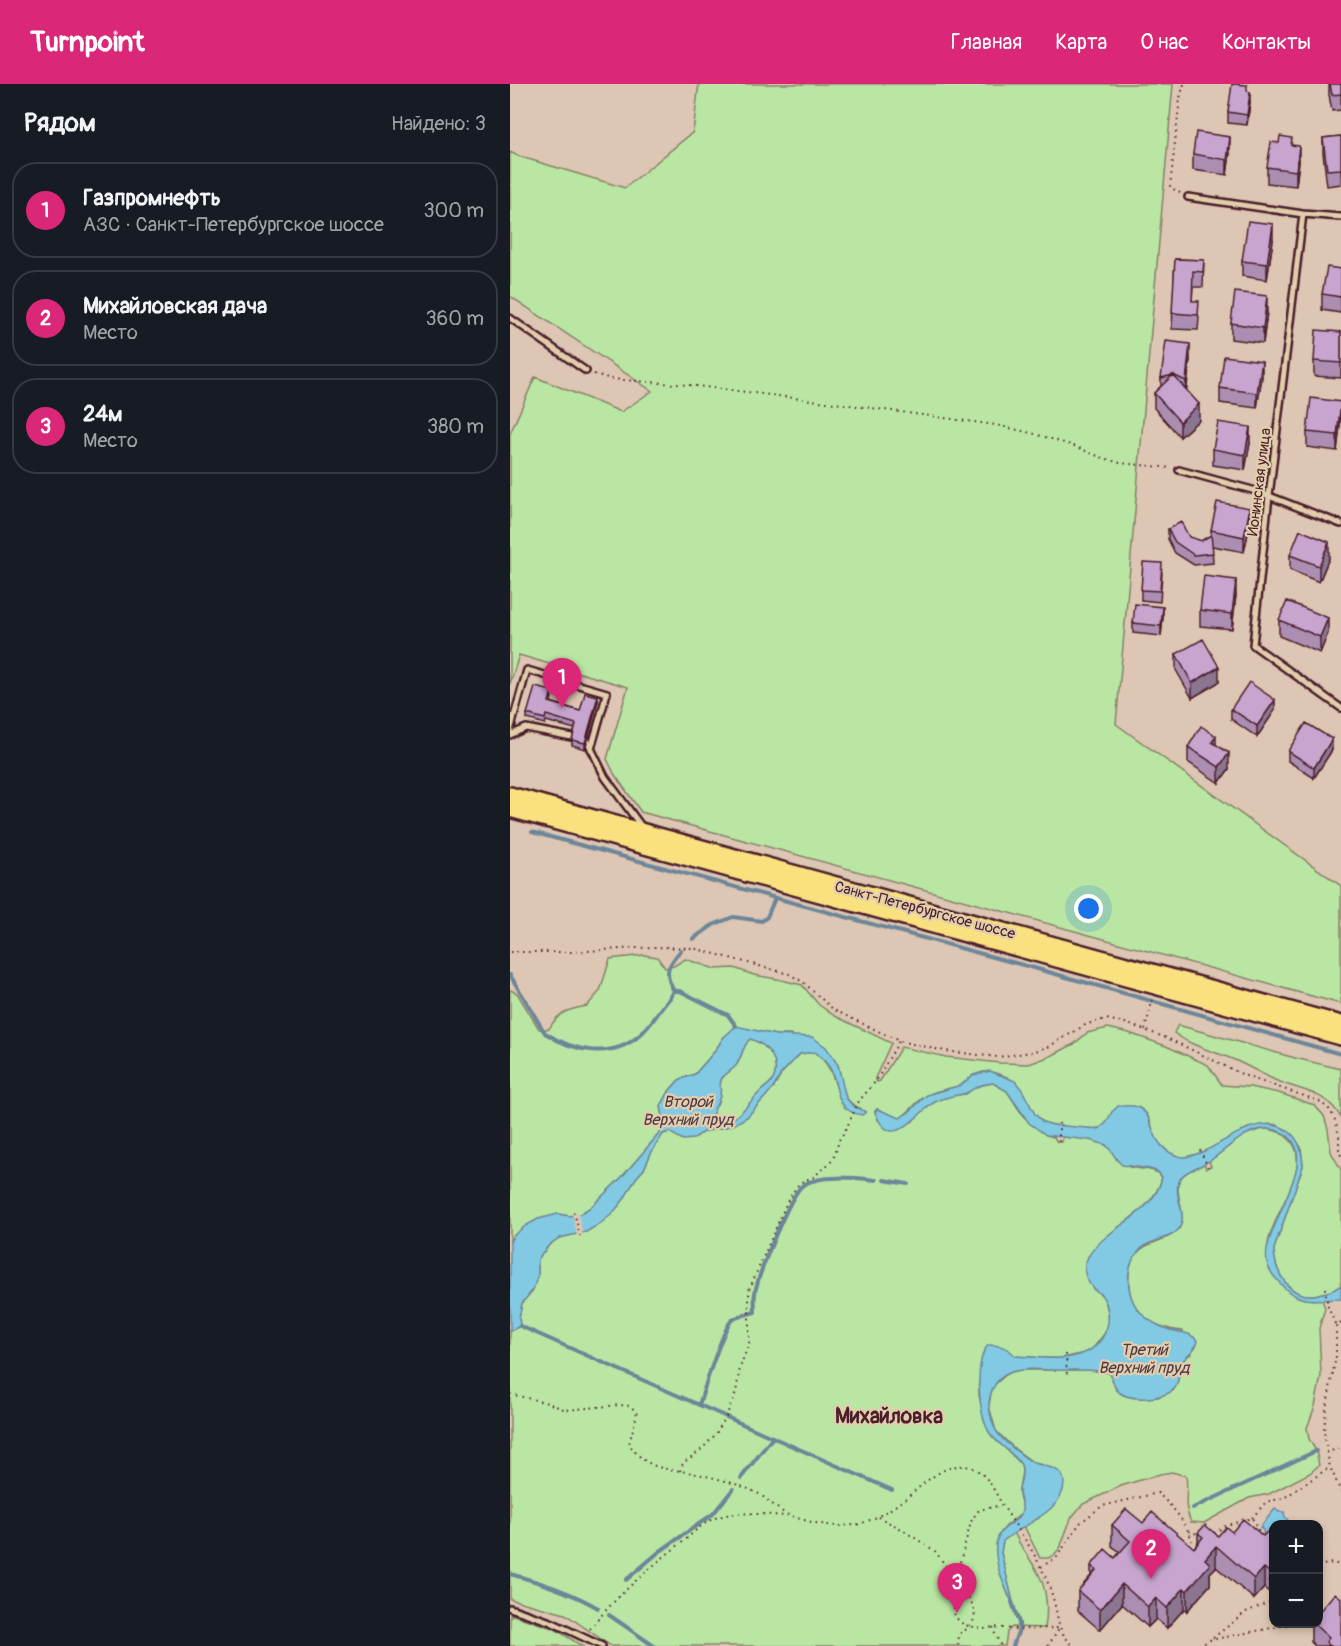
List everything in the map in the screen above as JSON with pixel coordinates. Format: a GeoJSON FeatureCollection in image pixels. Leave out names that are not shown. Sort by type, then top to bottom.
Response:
{"type":"FeatureCollection","features":[{"type":"Feature","properties":{"kind":"main road","name":"Санкт-Петербургское шоссе"},"geometry":{"type":"LineString","coordinates":[[510,795],[1341,1024]]}},
{"type":"Feature","properties":{"kind":"main road","name":"Санкт-Петербургское шоссе"},"geometry":{"type":"LineString","coordinates":[[510,809],[1341,1037]]}},
{"type":"Feature","properties":{"kind":"lane"},"geometry":{"type":"LineString","coordinates":[[1188,197],[1303,214],[1341,217]]}},
{"type":"Feature","properties":{"kind":"lane","name":"Ионинская улица"},"geometry":{"type":"LineString","coordinates":[[1303,214],[1253,645],[1341,708]]}},
{"type":"Feature","properties":{"kind":"lane"},"geometry":{"type":"LineString","coordinates":[[510,318],[586,371]]}},
{"type":"Feature","properties":{"kind":"lane"},"geometry":{"type":"LineString","coordinates":[[1179,470],[1269,496],[1341,524]]}},
{"type":"Feature","properties":{"kind":"lane"},"geometry":{"type":"LineString","coordinates":[[510,733],[527,670],[607,693],[591,749]]}},
{"type":"Feature","properties":{"kind":"lane"},"geometry":{"type":"LineString","coordinates":[[510,733],[526,728],[587,740],[605,777],[646,834]]}},
{"type":"Feature","properties":{"kind":"lane"},"geometry":{"type":"LineString","coordinates":[[510,1608],[552,1622],[602,1646]]}},
{"type":"Feature","properties":{"kind":"path"},"geometry":{"type":"LineString","coordinates":[[1184,84],[1180,98],[1170,187],[1188,197]]}},
{"type":"Feature","properties":{"kind":"path"},"geometry":{"type":"LineString","coordinates":[[586,371],[611,380],[689,385],[996,425],[1035,434],[1120,463],[1179,470]]}},
{"type":"Feature","properties":{"kind":"path"},"geometry":{"type":"LineString","coordinates":[[510,952],[570,952],[654,947],[693,948],[789,974],[803,982],[834,1010],[899,1041],[945,1051],[997,1057],[1032,1052],[1048,1047],[1087,1024],[1106,1019],[1125,1023],[1167,1038],[1248,1077],[1319,1101],[1330,1110],[1335,1120],[1340,1135],[1341,1156]]}},
{"type":"Feature","properties":{"kind":"path"},"geometry":{"type":"LineString","coordinates":[[1145,1030],[1156,987]]}},
{"type":"Feature","properties":{"kind":"path"},"geometry":{"type":"LineString","coordinates":[[680,1471],[683,1463],[716,1435],[736,1392],[740,1368],[749,1343],[749,1290],[787,1202],[797,1186],[814,1177],[829,1164],[859,1101],[876,1081],[899,1041]]}},
{"type":"Feature","properties":{"kind":"path"},"geometry":{"type":"LineString","coordinates":[[1059,1123],[1059,1142]]}},
{"type":"Feature","properties":{"kind":"path"},"geometry":{"type":"LineString","coordinates":[[1200,1150],[1208,1167]]}},
{"type":"Feature","properties":{"kind":"path"},"geometry":{"type":"LineString","coordinates":[[574,1212],[580,1236]]}},
{"type":"Feature","properties":{"kind":"path"},"geometry":{"type":"LineString","coordinates":[[1325,1288],[1328,1307],[1336,1326],[1336,1356],[1324,1430],[1330,1467],[1341,1492]]}},
{"type":"Feature","properties":{"kind":"path"},"geometry":{"type":"LineString","coordinates":[[1336,1326],[1341,1323]]}},
{"type":"Feature","properties":{"kind":"path"},"geometry":{"type":"LineString","coordinates":[[1066,1354],[1067,1377]]}},
{"type":"Feature","properties":{"kind":"path"},"geometry":{"type":"LineString","coordinates":[[510,1394],[566,1410],[632,1406],[637,1414],[629,1444],[638,1457],[658,1468],[695,1473],[755,1492],[789,1516]]}},
{"type":"Feature","properties":{"kind":"path"},"geometry":{"type":"LineString","coordinates":[[1327,1452],[1340,1448]]}},
{"type":"Feature","properties":{"kind":"path"},"geometry":{"type":"LineString","coordinates":[[585,1636],[604,1612],[630,1586],[714,1518],[734,1514],[789,1516],[837,1525],[859,1524],[878,1517],[915,1492],[933,1476],[950,1468],[964,1466],[974,1468],[983,1475],[1020,1531],[1041,1567],[1053,1598],[1059,1628],[1074,1646]]}},
{"type":"Feature","properties":{"kind":"path"},"geometry":{"type":"LineString","coordinates":[[1211,1535],[1227,1525],[1252,1518],[1266,1502],[1284,1498],[1330,1467]]}},
{"type":"Feature","properties":{"kind":"path"},"geometry":{"type":"LineString","coordinates":[[1041,1567],[1057,1557],[1080,1523],[1102,1506],[1158,1493],[1177,1513],[1189,1531],[1192,1541]]}},
{"type":"Feature","properties":{"kind":"path"},"geometry":{"type":"LineString","coordinates":[[1002,1505],[979,1510],[972,1519],[958,1569],[957,1595],[954,1604],[956,1618],[969,1627],[984,1629],[993,1627],[1059,1628]]}},
{"type":"Feature","properties":{"kind":"path"},"geometry":{"type":"LineString","coordinates":[[878,1517],[935,1551],[957,1581]]}},
{"type":"Feature","properties":{"kind":"path"},"geometry":{"type":"LineString","coordinates":[[1252,1518],[1262,1536]]}},
{"type":"Feature","properties":{"kind":"path"},"geometry":{"type":"LineString","coordinates":[[1189,1531],[1201,1536]]}},
{"type":"Feature","properties":{"kind":"path"},"geometry":{"type":"LineString","coordinates":[[1323,1565],[1332,1563],[1341,1565]]}},
{"type":"Feature","properties":{"kind":"path"},"geometry":{"type":"LineString","coordinates":[[957,1595],[969,1598],[976,1613],[969,1627],[959,1634],[958,1646]]}},
{"type":"Feature","properties":{"kind":"path"},"geometry":{"type":"LineString","coordinates":[[1323,1607],[1334,1601]]}},
{"type":"Feature","properties":{"kind":"path"},"geometry":{"type":"LineString","coordinates":[[1199,1646],[1246,1612],[1269,1602]]}},
{"type":"Feature","properties":{"kind":"path"},"geometry":{"type":"LineString","coordinates":[[993,1627],[1001,1646]]}},
{"type":"Feature","properties":{"kind":"path"},"geometry":{"type":"LineString","coordinates":[[1048,1646],[1059,1628]]}},
{"type":"Feature","properties":{"kind":"path"},"geometry":{"type":"LineString","coordinates":[[1210,1640],[1269,1628]]}},
{"type":"Feature","properties":{"kind":"green space"},"geometry":{"type":"Polygon","coordinates":[[[699,84],[1173,84],[1116,724],[1341,886],[1341,1004],[641,812],[615,775],[607,759],[628,687],[519,655],[510,684],[510,434],[535,377],[621,412],[652,391],[510,296],[510,152],[625,188],[693,132],[699,84]]]}},
{"type":"Feature","properties":{"kind":"green space"},"geometry":{"type":"Polygon","coordinates":[[[644,955],[657,957],[665,968],[674,966],[685,959],[715,969],[734,968],[754,975],[802,985],[819,1005],[835,1016],[891,1043],[875,1078],[877,1082],[880,1081],[901,1047],[946,1057],[1029,1064],[1074,1044],[1087,1033],[1108,1028],[1166,1046],[1208,1065],[1222,1085],[1250,1087],[1279,1093],[1314,1105],[1324,1116],[1331,1152],[1341,1170],[1341,1285],[1333,1290],[1305,1295],[1297,1292],[1284,1281],[1275,1257],[1274,1249],[1303,1166],[1301,1147],[1287,1130],[1277,1125],[1248,1128],[1205,1152],[1182,1158],[1168,1152],[1159,1143],[1147,1114],[1138,1107],[1112,1112],[1105,1124],[1098,1128],[1073,1128],[1047,1124],[1030,1109],[1019,1087],[1013,1081],[992,1072],[981,1072],[959,1086],[928,1095],[900,1118],[877,1109],[875,1111],[878,1120],[912,1122],[936,1101],[949,1096],[965,1094],[977,1086],[993,1083],[1007,1091],[1023,1116],[1046,1135],[1054,1137],[1057,1142],[1062,1142],[1063,1137],[1099,1142],[1108,1147],[1123,1164],[1154,1171],[1162,1177],[1155,1195],[1149,1202],[1111,1233],[1088,1257],[1093,1289],[1103,1296],[1109,1322],[1105,1333],[1090,1352],[1058,1359],[1015,1356],[1008,1349],[982,1358],[979,1396],[990,1433],[1021,1464],[1022,1472],[1019,1496],[1023,1508],[1021,1514],[999,1535],[999,1567],[1009,1597],[1012,1598],[1001,1553],[1003,1540],[1014,1532],[1037,1571],[1044,1589],[1045,1628],[1012,1627],[1007,1632],[1005,1646],[611,1646],[565,1614],[510,1599],[510,1331],[520,1326],[522,1303],[533,1290],[538,1275],[538,1259],[549,1245],[559,1238],[571,1235],[612,1214],[644,1169],[663,1134],[669,1132],[693,1139],[703,1132],[733,1125],[747,1117],[800,1054],[814,1052],[821,1058],[830,1070],[844,1106],[862,1109],[846,1097],[838,1065],[791,1035],[776,1035],[736,1027],[723,1038],[695,1074],[679,1080],[670,1090],[661,1106],[665,1127],[621,1178],[591,1207],[580,1214],[569,1216],[558,1214],[513,1236],[510,1242],[510,990],[517,993],[539,1029],[549,1029],[556,1018],[565,1012],[587,1006],[600,991],[610,959],[644,955]]]}},
{"type":"Feature","properties":{"kind":"green space"},"geometry":{"type":"Polygon","coordinates":[[[1178,1025],[1341,1069],[1341,1118],[1335,1109],[1321,1097],[1275,1080],[1182,1038],[1174,1033],[1178,1025]]]}},
{"type":"Feature","properties":{"kind":"green space"},"geometry":{"type":"Polygon","coordinates":[[[750,1039],[761,1044],[769,1052],[774,1062],[774,1077],[733,1119],[719,1123],[711,1121],[720,1097],[721,1080],[737,1064],[750,1039]]]}},
{"type":"Feature","properties":{"kind":"green space"},"geometry":{"type":"Polygon","coordinates":[[[1266,1129],[1280,1133],[1290,1140],[1294,1145],[1297,1158],[1290,1189],[1270,1236],[1267,1258],[1275,1272],[1294,1293],[1305,1299],[1322,1299],[1325,1308],[1319,1328],[1321,1376],[1315,1406],[1307,1428],[1319,1465],[1310,1473],[1269,1494],[1249,1498],[1204,1523],[1191,1522],[1188,1515],[1186,1476],[1172,1472],[1121,1486],[1083,1504],[1071,1518],[1060,1548],[1048,1558],[1040,1558],[1024,1526],[1039,1518],[1047,1466],[1034,1463],[996,1431],[989,1406],[992,1387],[1008,1373],[1020,1370],[1091,1370],[1110,1373],[1116,1390],[1141,1398],[1158,1397],[1173,1391],[1183,1360],[1192,1353],[1183,1331],[1152,1322],[1137,1308],[1129,1288],[1131,1261],[1140,1250],[1170,1236],[1179,1228],[1182,1214],[1178,1184],[1181,1177],[1204,1164],[1206,1168],[1211,1166],[1209,1161],[1242,1137],[1266,1129]]]}},
{"type":"Feature","properties":{"kind":"green space"},"geometry":{"type":"Polygon","coordinates":[[[510,1614],[555,1629],[582,1646],[510,1646],[510,1614]]]}},
{"type":"Feature","properties":{"kind":"water","name":"Второй Верхний пруд"},"geometry":{"type":"Polygon","coordinates":[[[736,1026],[776,1035],[812,1037],[826,1047],[838,1065],[846,1098],[852,1105],[866,1112],[862,1115],[857,1114],[844,1106],[831,1070],[814,1052],[800,1054],[747,1117],[733,1125],[703,1132],[693,1139],[683,1140],[669,1132],[663,1134],[644,1169],[612,1214],[586,1232],[559,1238],[549,1245],[538,1259],[538,1275],[533,1290],[522,1303],[520,1326],[510,1331],[510,1242],[513,1236],[538,1219],[558,1214],[569,1216],[580,1214],[591,1207],[621,1178],[665,1127],[661,1106],[670,1090],[679,1080],[695,1074],[723,1038],[736,1026]],[[750,1039],[748,1041],[737,1064],[721,1080],[720,1097],[711,1121],[719,1123],[733,1119],[773,1079],[775,1068],[772,1057],[765,1047],[750,1039]]]}},
{"type":"Feature","properties":{"kind":"water","name":"Третий Верхний пруд"},"geometry":{"type":"Polygon","coordinates":[[[990,1071],[1015,1081],[1035,1114],[1043,1122],[1053,1125],[1099,1129],[1118,1106],[1137,1107],[1147,1115],[1160,1144],[1180,1157],[1209,1149],[1245,1129],[1258,1125],[1270,1125],[1288,1131],[1299,1144],[1303,1166],[1274,1249],[1280,1274],[1290,1287],[1305,1295],[1328,1292],[1341,1285],[1341,1299],[1301,1298],[1284,1288],[1268,1266],[1267,1249],[1295,1175],[1298,1158],[1294,1144],[1283,1133],[1272,1129],[1253,1131],[1235,1141],[1211,1160],[1182,1176],[1177,1191],[1182,1215],[1180,1227],[1174,1234],[1148,1244],[1136,1254],[1130,1267],[1128,1281],[1133,1302],[1146,1318],[1170,1330],[1188,1334],[1198,1341],[1182,1363],[1174,1389],[1169,1393],[1154,1397],[1136,1398],[1117,1390],[1110,1373],[1103,1371],[1032,1369],[1014,1371],[1004,1375],[992,1391],[989,1409],[994,1427],[1000,1436],[1032,1462],[1058,1471],[1064,1481],[1062,1493],[1050,1509],[1003,1541],[1001,1553],[1014,1606],[998,1568],[996,1545],[1003,1530],[1022,1512],[1019,1492],[1022,1468],[1014,1456],[992,1436],[985,1424],[979,1388],[979,1375],[984,1353],[988,1345],[1000,1346],[1015,1356],[1041,1358],[1068,1357],[1092,1349],[1101,1340],[1107,1327],[1108,1315],[1104,1299],[1087,1279],[1085,1266],[1088,1257],[1106,1237],[1150,1201],[1158,1190],[1162,1177],[1158,1172],[1150,1169],[1122,1165],[1106,1145],[1089,1140],[1046,1135],[1029,1123],[1007,1091],[993,1083],[938,1100],[896,1131],[888,1130],[881,1124],[875,1112],[877,1109],[900,1118],[927,1095],[961,1085],[973,1075],[990,1071]]]}},
{"type":"Feature","properties":{"kind":"water"},"geometry":{"type":"Polygon","coordinates":[[[1275,1509],[1284,1512],[1288,1520],[1269,1520],[1269,1536],[1264,1535],[1260,1527],[1275,1509]]]}},
{"type":"Feature","properties":{"kind":"pier"},"geometry":{"type":"Polygon","coordinates":[[[578,1212],[583,1235],[577,1236],[572,1213],[578,1212]]]}},
{"type":"Feature","properties":{"kind":"building"},"geometry":{"type":"Polygon","coordinates":[[[1232,84],[1247,85],[1247,91],[1250,92],[1247,115],[1228,112],[1232,84]]]}},
{"type":"Feature","properties":{"kind":"building"},"geometry":{"type":"Polygon","coordinates":[[[1330,84],[1341,84],[1341,94],[1332,95],[1330,84]]]}},
{"type":"Feature","properties":{"kind":"building"},"geometry":{"type":"Polygon","coordinates":[[[1196,132],[1230,137],[1227,160],[1193,154],[1196,132]]]}},
{"type":"Feature","properties":{"kind":"building"},"geometry":{"type":"Polygon","coordinates":[[[1280,136],[1292,138],[1291,145],[1299,146],[1296,171],[1267,167],[1271,142],[1279,143],[1280,136]]]}},
{"type":"Feature","properties":{"kind":"building"},"geometry":{"type":"Polygon","coordinates":[[[1341,136],[1341,169],[1327,170],[1323,138],[1341,136]]]}},
{"type":"Feature","properties":{"kind":"building"},"geometry":{"type":"Polygon","coordinates":[[[1248,221],[1273,224],[1267,264],[1242,261],[1248,221]]]}},
{"type":"Feature","properties":{"kind":"building"},"geometry":{"type":"Polygon","coordinates":[[[1175,259],[1204,260],[1203,272],[1193,271],[1192,301],[1199,301],[1198,315],[1172,313],[1175,259]]]}},
{"type":"Feature","properties":{"kind":"building"},"geometry":{"type":"Polygon","coordinates":[[[1327,267],[1341,269],[1341,297],[1322,294],[1327,267]]]}},
{"type":"Feature","properties":{"kind":"building"},"geometry":{"type":"Polygon","coordinates":[[[1235,292],[1267,296],[1263,328],[1231,323],[1235,292]]]}},
{"type":"Feature","properties":{"kind":"building"},"geometry":{"type":"Polygon","coordinates":[[[1316,330],[1341,332],[1341,363],[1314,361],[1316,330]]]}},
{"type":"Feature","properties":{"kind":"building"},"geometry":{"type":"Polygon","coordinates":[[[1166,341],[1190,344],[1186,381],[1173,375],[1161,378],[1166,341]]]}},
{"type":"Feature","properties":{"kind":"building"},"geometry":{"type":"Polygon","coordinates":[[[1224,356],[1262,361],[1257,393],[1220,388],[1224,356]]]}},
{"type":"Feature","properties":{"kind":"building"},"geometry":{"type":"Polygon","coordinates":[[[1173,375],[1199,404],[1180,422],[1154,393],[1173,375]]]}},
{"type":"Feature","properties":{"kind":"building"},"geometry":{"type":"Polygon","coordinates":[[[1311,398],[1341,402],[1337,435],[1307,432],[1311,398]]]}},
{"type":"Feature","properties":{"kind":"building"},"geometry":{"type":"Polygon","coordinates":[[[1218,422],[1250,427],[1245,455],[1213,449],[1218,422]]]}},
{"type":"Feature","properties":{"kind":"building"},"geometry":{"type":"Polygon","coordinates":[[[1217,502],[1250,508],[1244,537],[1211,530],[1217,502]]]}},
{"type":"Feature","properties":{"kind":"building"},"geometry":{"type":"Polygon","coordinates":[[[1181,522],[1189,537],[1201,541],[1211,535],[1213,553],[1194,555],[1175,542],[1168,529],[1181,522]]]}},
{"type":"Feature","properties":{"kind":"building"},"geometry":{"type":"Polygon","coordinates":[[[1300,530],[1329,542],[1319,566],[1290,555],[1300,530]]]}},
{"type":"Feature","properties":{"kind":"building"},"geometry":{"type":"Polygon","coordinates":[[[1143,562],[1162,563],[1160,591],[1141,590],[1143,562]]]}},
{"type":"Feature","properties":{"kind":"building"},"geometry":{"type":"Polygon","coordinates":[[[1204,576],[1236,580],[1232,614],[1200,610],[1204,576]]]}},
{"type":"Feature","properties":{"kind":"building"},"geometry":{"type":"Polygon","coordinates":[[[1287,601],[1328,618],[1320,637],[1279,620],[1287,601]]]}},
{"type":"Feature","properties":{"kind":"building"},"geometry":{"type":"Polygon","coordinates":[[[1135,604],[1163,607],[1161,626],[1133,623],[1135,604]]]}},
{"type":"Feature","properties":{"kind":"building"},"geometry":{"type":"Polygon","coordinates":[[[1203,639],[1219,667],[1192,683],[1176,654],[1203,639]]]}},
{"type":"Feature","properties":{"kind":"building"},"geometry":{"type":"Polygon","coordinates":[[[1249,682],[1275,700],[1257,726],[1231,709],[1249,682]]]}},
{"type":"Feature","properties":{"kind":"building"},"geometry":{"type":"Polygon","coordinates":[[[535,687],[552,691],[549,702],[580,711],[585,693],[598,696],[585,743],[572,740],[576,724],[546,715],[545,719],[527,714],[535,687]]]}},
{"type":"Feature","properties":{"kind":"building"},"geometry":{"type":"Polygon","coordinates":[[[1306,723],[1332,739],[1314,768],[1288,751],[1306,723]]]}},
{"type":"Feature","properties":{"kind":"building"},"geometry":{"type":"Polygon","coordinates":[[[1201,726],[1216,736],[1212,742],[1229,753],[1219,767],[1188,747],[1201,726]]]}},
{"type":"Feature","properties":{"kind":"building"},"geometry":{"type":"Polygon","coordinates":[[[1126,1509],[1143,1523],[1152,1512],[1194,1548],[1203,1537],[1198,1533],[1205,1525],[1218,1536],[1226,1527],[1232,1532],[1243,1519],[1263,1536],[1269,1530],[1269,1572],[1264,1568],[1254,1579],[1216,1546],[1205,1559],[1210,1564],[1187,1591],[1184,1588],[1167,1608],[1156,1598],[1148,1607],[1122,1584],[1100,1610],[1078,1591],[1096,1570],[1091,1566],[1105,1549],[1115,1558],[1130,1541],[1112,1525],[1126,1509]]]}},
{"type":"Feature","properties":{"kind":"building"},"geometry":{"type":"Polygon","coordinates":[[[1335,1593],[1341,1598],[1341,1646],[1328,1646],[1326,1642],[1329,1638],[1318,1628],[1323,1628],[1323,1607],[1335,1593]]]}},
{"type":"Feature","properties":{"kind":"waterway"},"geometry":{"type":"LineString","coordinates":[[532,832],[1341,1054]]}},
{"type":"Feature","properties":{"kind":"waterway"},"geometry":{"type":"LineString","coordinates":[[693,939],[713,925],[733,917],[762,921],[767,917],[775,898]]}},
{"type":"Feature","properties":{"kind":"waterway"},"geometry":{"type":"LineString","coordinates":[[674,991],[668,969],[681,950]]}},
{"type":"Feature","properties":{"kind":"waterway"},"geometry":{"type":"LineString","coordinates":[[510,975],[545,1033],[556,1040],[581,1049],[606,1050],[630,1042],[649,1026],[674,991],[680,991],[728,1015],[736,1026]]}},
{"type":"Feature","properties":{"kind":"waterway"},"geometry":{"type":"LineString","coordinates":[[699,1405],[728,1325],[732,1320],[755,1312],[755,1293],[762,1270],[775,1236],[797,1191],[803,1185],[819,1179],[876,1180]]}},
{"type":"Feature","properties":{"kind":"waterway"},"geometry":{"type":"LineString","coordinates":[[884,1180],[908,1184]]}},
{"type":"Feature","properties":{"kind":"waterway"},"geometry":{"type":"LineString","coordinates":[[520,1326],[892,1490]]}},
{"type":"Feature","properties":{"kind":"waterway"},"geometry":{"type":"LineString","coordinates":[[741,1478],[773,1437]]}},
{"type":"Feature","properties":{"kind":"waterway"},"geometry":{"type":"LineString","coordinates":[[1193,1508],[1316,1451]]}},
{"type":"Feature","properties":{"kind":"waterway"},"geometry":{"type":"LineString","coordinates":[[626,1580],[659,1552],[713,1514],[733,1489]]}},
{"type":"Feature","properties":{"kind":"waterway"},"geometry":{"type":"LineString","coordinates":[[510,1574],[555,1588],[598,1608]]}},
{"type":"Feature","properties":{"kind":"waterway"},"geometry":{"type":"LineString","coordinates":[[1012,1602],[1019,1623],[1013,1646]]}},
{"type":"Feature","properties":{"kind":"waterway"},"geometry":{"type":"LineString","coordinates":[[609,1615],[654,1646]]}},
{"type":"Feature","properties":{"kind":"place","name":"Газпромнефть"},"geometry":{"type":"Point","coordinates":[562,708]}},
{"type":"Feature","properties":{"kind":"place","name":"Михайловская дача"},"geometry":{"type":"Point","coordinates":[1151,1579]}},
{"type":"Feature","properties":{"kind":"place","name":"24м"},"geometry":{"type":"Point","coordinates":[957,1613]}},
{"type":"Feature","properties":{"kind":"district","name":"Михайловка"},"geometry":{"type":"Point","coordinates":[889,1416]}}]}
